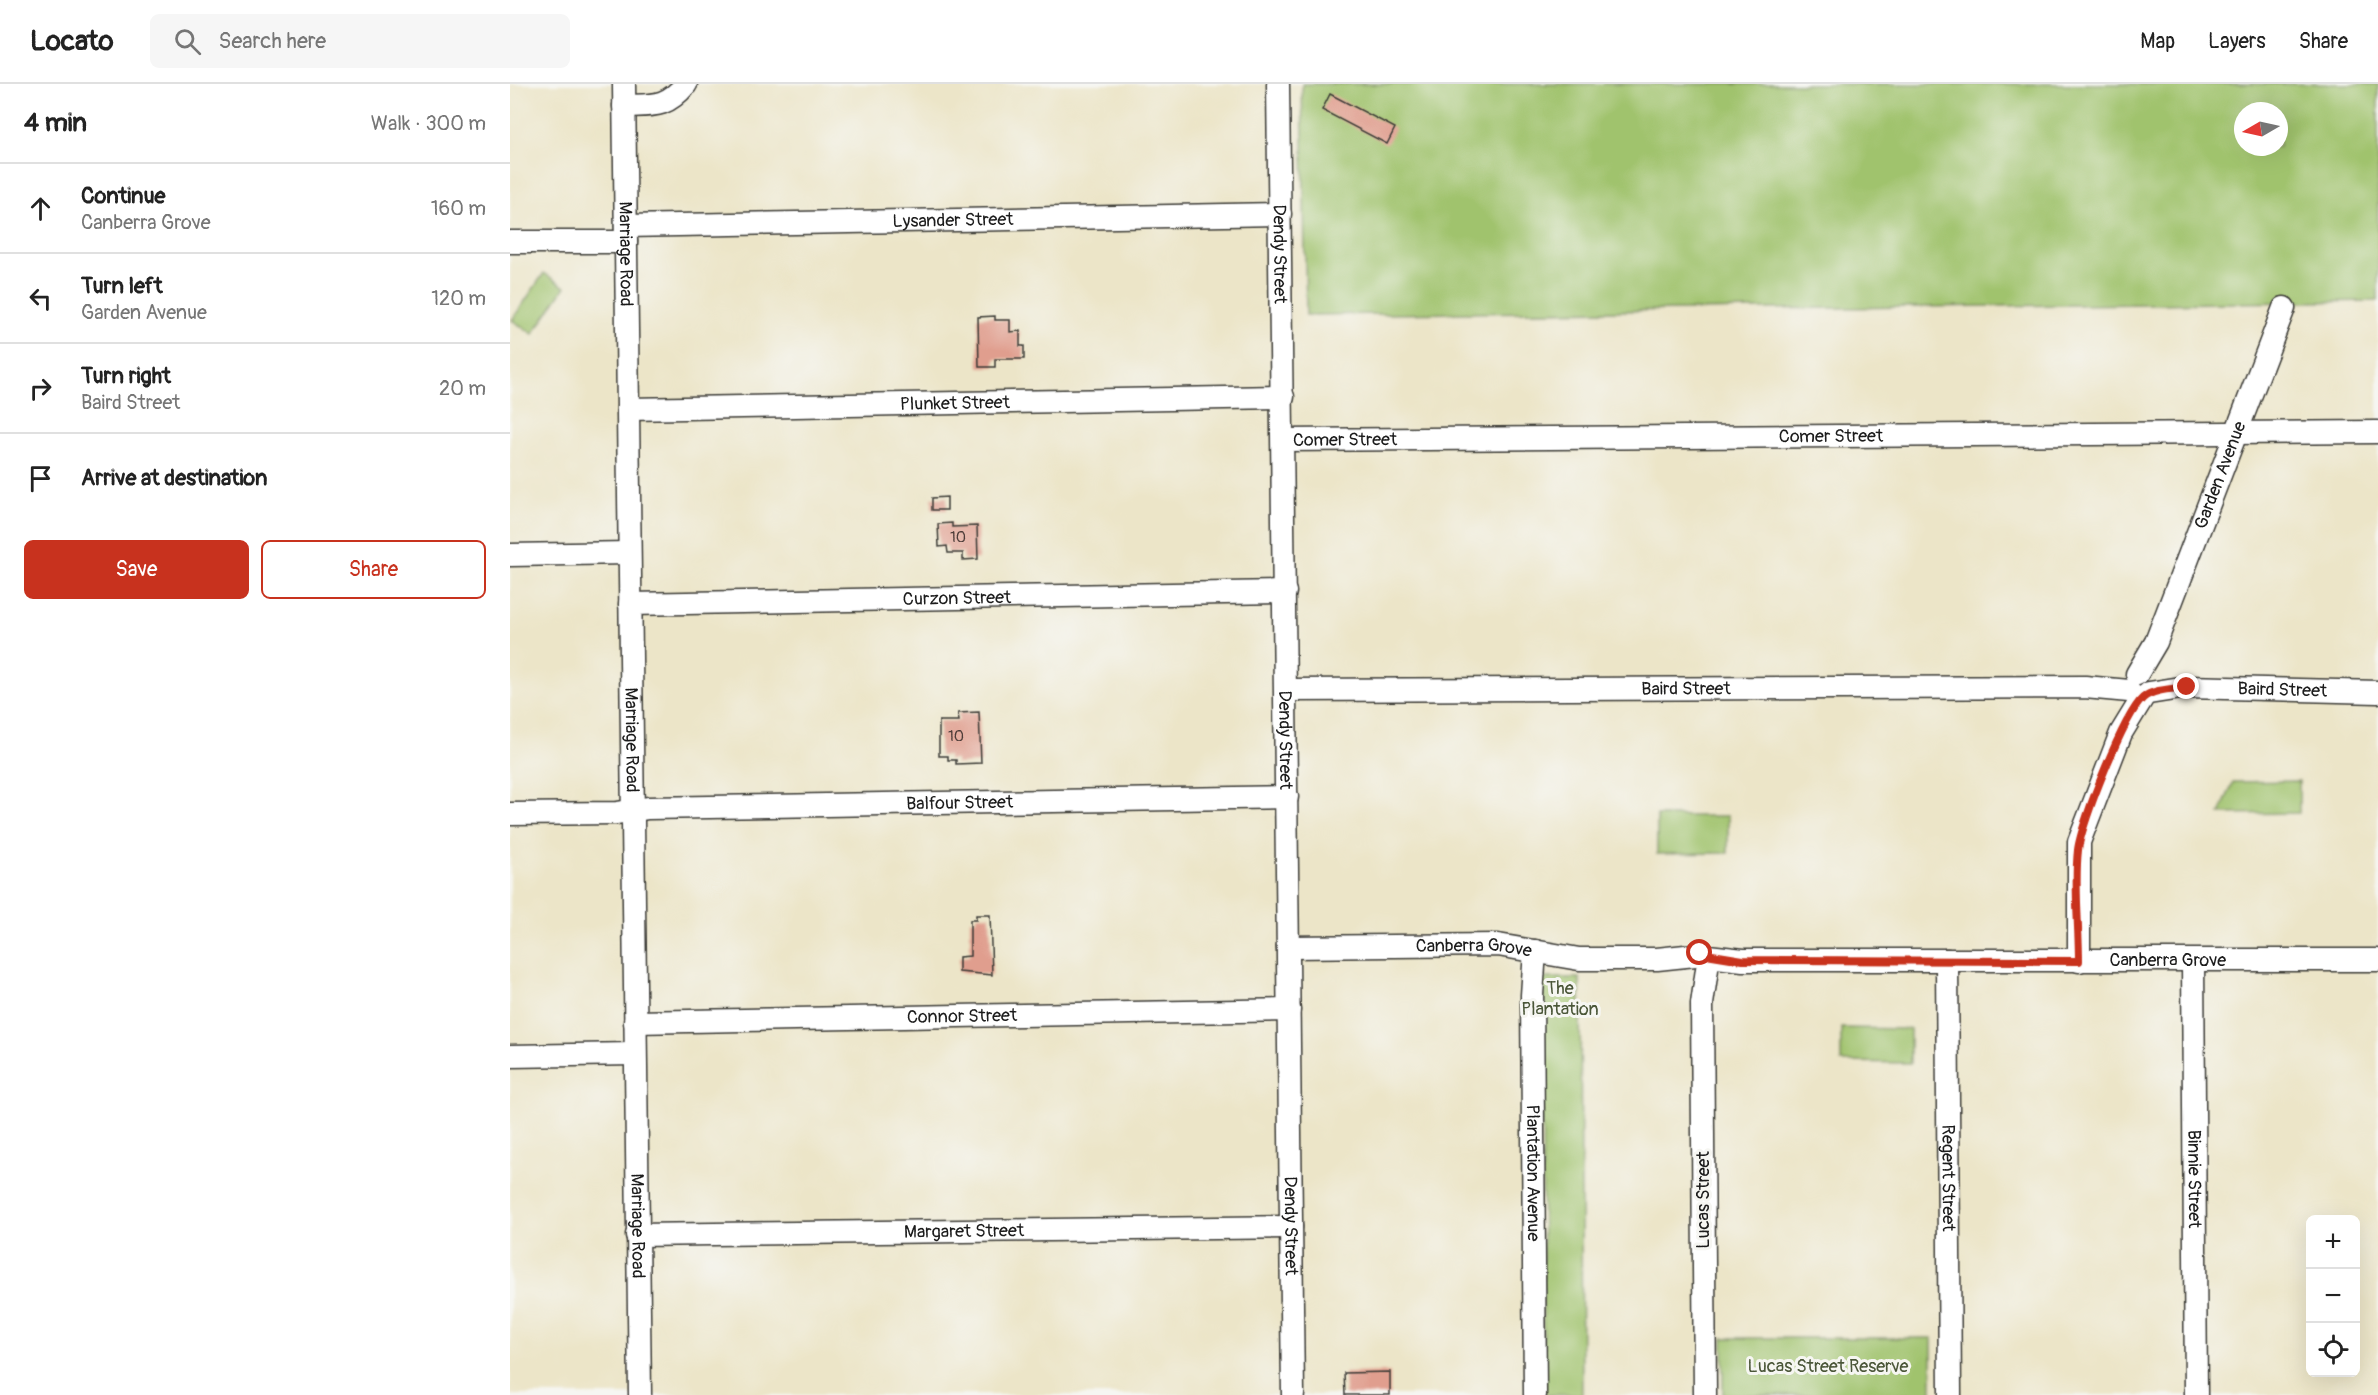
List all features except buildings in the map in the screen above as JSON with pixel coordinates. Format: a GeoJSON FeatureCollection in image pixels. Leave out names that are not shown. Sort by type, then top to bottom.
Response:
{"type":"FeatureCollection","features":[{"type":"Feature","properties":{"kind":"street"},"geometry":{"type":"LineString","coordinates":[[624,95],[662,105],[675,98],[686,84]]}},
{"type":"Feature","properties":{"kind":"street","name":"Dendy Street"},"geometry":{"type":"LineString","coordinates":[[1278,84],[1293,1395]]}},
{"type":"Feature","properties":{"kind":"street","name":"Marriage Road"},"geometry":{"type":"LineString","coordinates":[[624,95],[640,1395]]}},
{"type":"Feature","properties":{"kind":"street","name":"Lysander Street"},"geometry":{"type":"LineString","coordinates":[[510,242],[626,234],[1280,214]]}},
{"type":"Feature","properties":{"kind":"street","name":"Garden Avenue"},"geometry":{"type":"LineString","coordinates":[[2079,961],[2079,842],[2284,308]]}},
{"type":"Feature","properties":{"kind":"street","name":"Plunket Street"},"geometry":{"type":"LineString","coordinates":[[628,409],[1282,397]]}},
{"type":"Feature","properties":{"kind":"street","name":"Comer Street"},"geometry":{"type":"LineString","coordinates":[[1283,440],[2237,435],[2378,432]]}},
{"type":"Feature","properties":{"kind":"street"},"geometry":{"type":"LineString","coordinates":[[510,555],[629,553]]}},
{"type":"Feature","properties":{"kind":"street","name":"Curzon Street"},"geometry":{"type":"LineString","coordinates":[[630,604],[1285,592]]}},
{"type":"Feature","properties":{"kind":"street","name":"Baird Street"},"geometry":{"type":"LineString","coordinates":[[1286,690],[2140,686],[2378,692]]}},
{"type":"Feature","properties":{"kind":"street","name":"Balfour Street"},"geometry":{"type":"LineString","coordinates":[[510,814],[1287,796]]}},
{"type":"Feature","properties":{"kind":"street","name":"Canberra Grove"},"geometry":{"type":"LineString","coordinates":[[1288,947],[1498,945],[1563,958],[1657,960],[1701,964],[1743,960],[2378,960]]}},
{"type":"Feature","properties":{"kind":"street","name":"Plantation Avenue"},"geometry":{"type":"LineString","coordinates":[[1534,951],[1532,995],[1535,1395]]}},
{"type":"Feature","properties":{"kind":"street","name":"Regent Street"},"geometry":{"type":"LineString","coordinates":[[1947,960],[1950,1395]]}},
{"type":"Feature","properties":{"kind":"street","name":"Binnie Street"},"geometry":{"type":"LineString","coordinates":[[2193,961],[2196,1395]]}},
{"type":"Feature","properties":{"kind":"street","name":"Lucas Street"},"geometry":{"type":"LineString","coordinates":[[1701,964],[1705,1395]]}},
{"type":"Feature","properties":{"kind":"street","name":"Connor Street"},"geometry":{"type":"LineString","coordinates":[[635,1022],[1289,1010]]}},
{"type":"Feature","properties":{"kind":"street"},"geometry":{"type":"LineString","coordinates":[[510,1056],[635,1054]]}},
{"type":"Feature","properties":{"kind":"street","name":"Margaret Street"},"geometry":{"type":"LineString","coordinates":[[637,1234],[1291,1227]]}},
{"type":"Feature","properties":{"kind":"green space"},"geometry":{"type":"Polygon","coordinates":[[[1302,84],[2378,84],[2378,301],[1306,315],[1302,84]]]}},
{"type":"Feature","properties":{"kind":"green space"},"geometry":{"type":"Polygon","coordinates":[[[544,273],[565,287],[533,334],[512,320],[544,273]]]}},
{"type":"Feature","properties":{"kind":"green space"},"geometry":{"type":"Polygon","coordinates":[[[2299,781],[2299,813],[2220,814],[2233,782],[2299,781]]]}},
{"type":"Feature","properties":{"kind":"green space"},"geometry":{"type":"Polygon","coordinates":[[[1657,816],[1728,816],[1728,853],[1657,854],[1657,816]]]}},
{"type":"Feature","properties":{"kind":"green space","name":"The Plantation"},"geometry":{"type":"Polygon","coordinates":[[[1542,978],[1580,978],[1582,1395],[1543,1395],[1542,978]]]}},
{"type":"Feature","properties":{"kind":"green space"},"geometry":{"type":"Polygon","coordinates":[[[1841,1028],[1910,1029],[1910,1063],[1841,1062],[1841,1028]]]}},
{"type":"Feature","properties":{"kind":"green space","name":"Lucas Street Reserve"},"geometry":{"type":"Polygon","coordinates":[[[1723,1338],[1932,1338],[1932,1395],[1723,1395],[1723,1338]]]}},
{"type":"Feature","properties":{"kind":"route"},"geometry":{"type":"LineString","coordinates":[[1700,953],[1743,960],[2079,961],[2079,842],[2121,733],[2143,697],[2149,693],[2187,687]]}}]}
